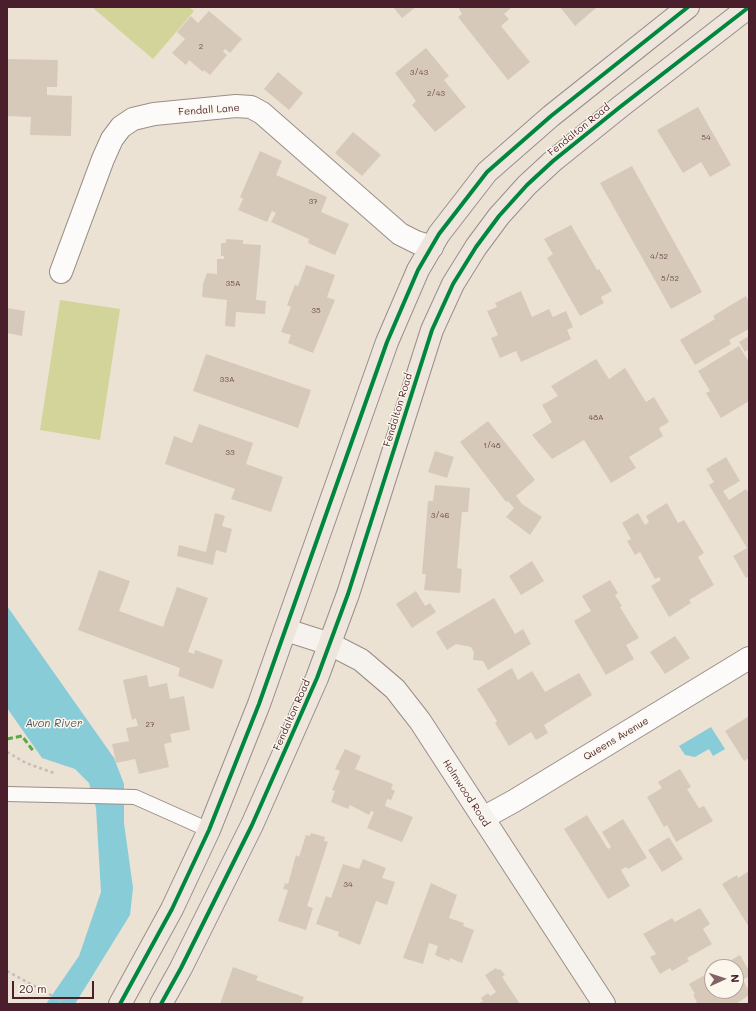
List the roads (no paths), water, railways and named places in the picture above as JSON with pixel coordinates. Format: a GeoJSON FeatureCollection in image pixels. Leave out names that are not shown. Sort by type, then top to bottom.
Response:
{"type":"FeatureCollection","features":[{"type":"Feature","properties":{"kind":"main road"},"geometry":{"type":"LineString","coordinates":[[120,1004],[172,909],[209,830],[259,704],[286,630],[387,342],[418,270],[461,205],[487,172],[517,144],[688,7]]}},
{"type":"Feature","properties":{"kind":"main road","name":"Fendalton Road"},"geometry":{"type":"LineString","coordinates":[[161,1004],[181,968],[252,825],[317,678],[372,521],[432,330],[453,284],[476,247],[499,216],[527,185],[553,161],[749,7]]}},
{"type":"Feature","properties":{"kind":"street","name":"Fendall Lane"},"geometry":{"type":"LineString","coordinates":[[61,272],[103,159],[112,140],[121,127],[133,118],[154,114],[236,106],[251,107],[262,113],[400,234],[416,242],[432,247]]}},
{"type":"Feature","properties":{"kind":"street","name":"Holmwood Road"},"geometry":{"type":"LineString","coordinates":[[286,630],[330,644],[362,660],[395,689],[420,721],[604,1004]]}},
{"type":"Feature","properties":{"kind":"street","name":"Queens Avenue"},"geometry":{"type":"LineString","coordinates":[[483,818],[519,798],[749,658]]}},
{"type":"Feature","properties":{"kind":"lane"},"geometry":{"type":"LineString","coordinates":[[7,794],[135,797],[209,830]]}},
{"type":"Feature","properties":{"kind":"water","name":"Avon River"},"geometry":{"type":"Polygon","coordinates":[[[7,606],[114,758],[124,784],[124,823],[133,888],[130,915],[75,1004],[46,1004],[79,956],[101,892],[96,808],[89,783],[75,769],[42,758],[7,708],[7,606]]]}},
{"type":"Feature","properties":{"kind":"water"},"geometry":{"type":"Polygon","coordinates":[[[711,727],[725,749],[713,756],[709,749],[695,757],[685,755],[679,746],[711,727]]]}}]}
